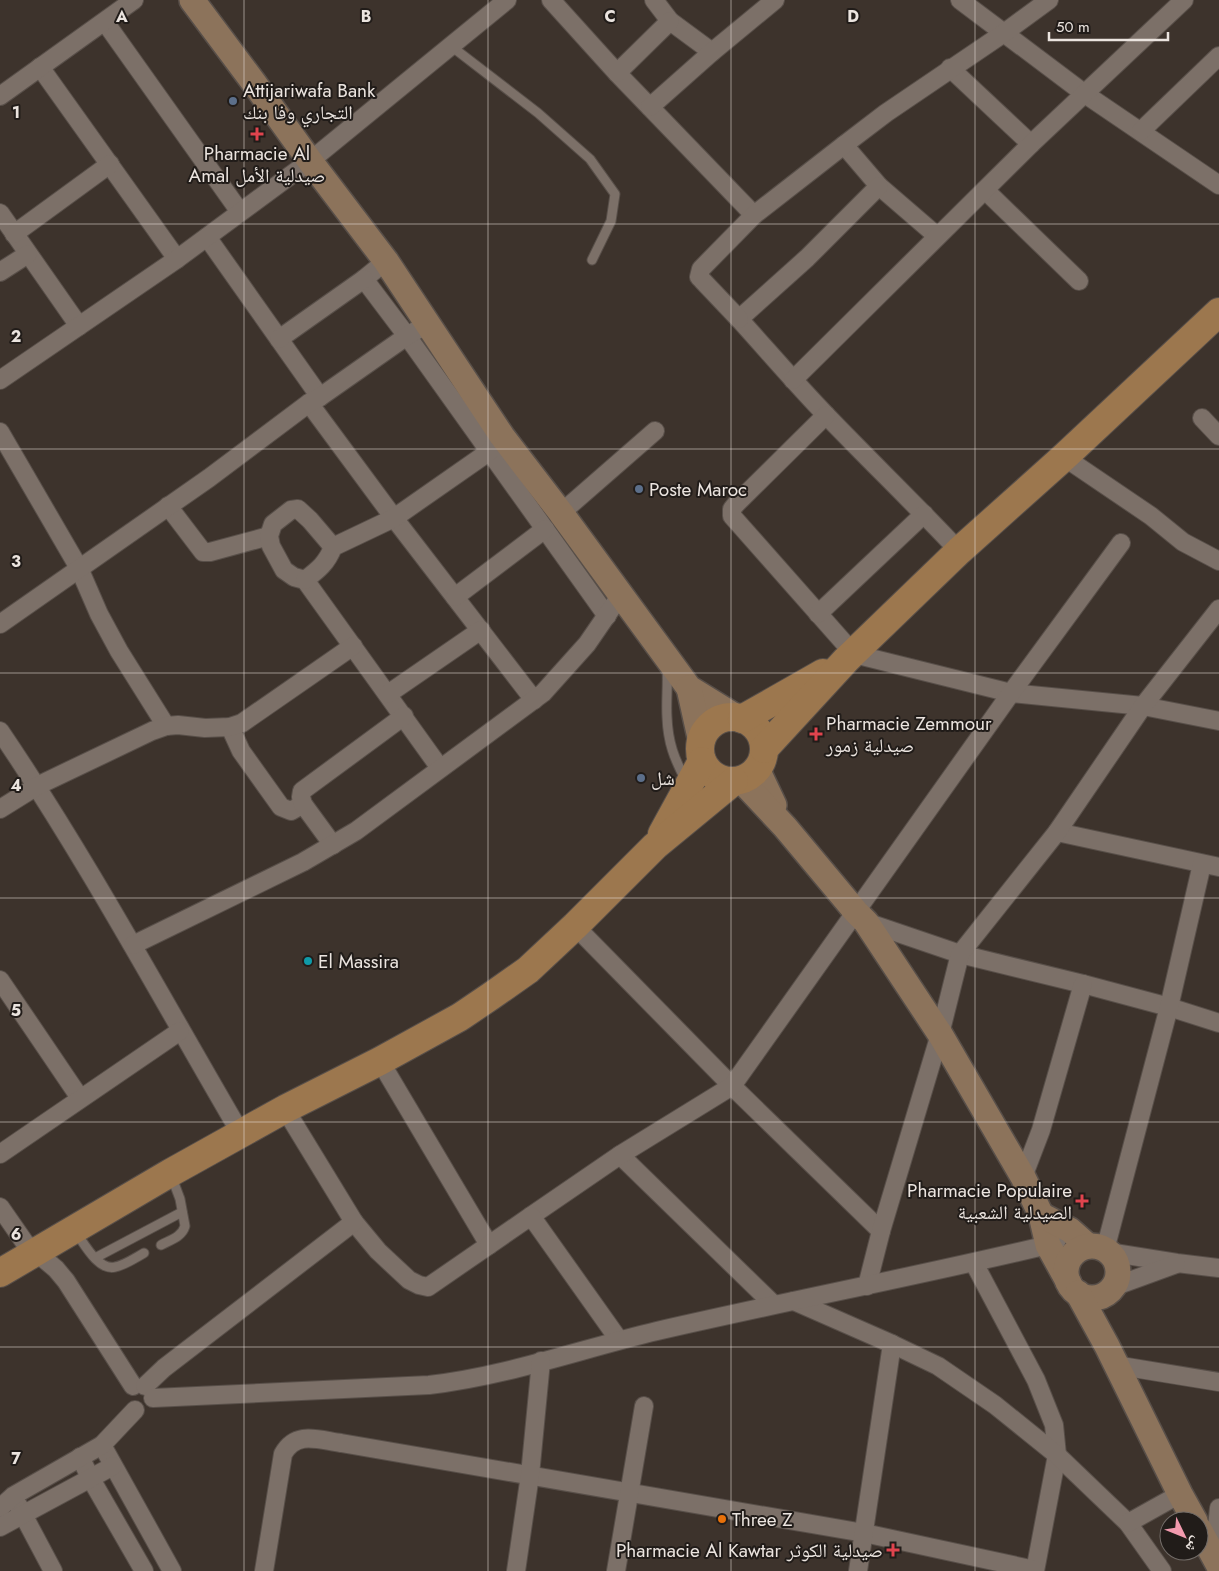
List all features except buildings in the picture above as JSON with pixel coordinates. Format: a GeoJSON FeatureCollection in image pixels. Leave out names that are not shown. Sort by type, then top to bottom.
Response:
{"type":"FeatureCollection","features":[{"type":"Feature","properties":{"kind":"main road"},"geometry":{"type":"LineString","coordinates":[[192,0],[386,261],[417,330],[496,443],[614,606],[666,656],[688,688],[701,751],[707,770],[714,776],[724,780],[749,770],[762,739],[758,730],[751,723],[688,688]]}},
{"type":"Feature","properties":{"kind":"main road"},"geometry":{"type":"LineString","coordinates":[[0,1273],[170,1173],[285,1109],[380,1061],[460,1017],[528,970],[576,926],[655,846],[749,770],[850,657],[959,551],[1217,317]]}},
{"type":"Feature","properties":{"kind":"main road"},"geometry":{"type":"LineString","coordinates":[[655,846],[688,785],[701,751],[704,733],[710,726],[717,720],[739,718],[850,657]]}},
{"type":"Feature","properties":{"kind":"main road"},"geometry":{"type":"LineString","coordinates":[[749,770],[785,827],[861,917],[940,1034],[1023,1177],[1041,1215],[1048,1245],[1111,1356],[1189,1511]]}},
{"type":"Feature","properties":{"kind":"main road"},"geometry":{"type":"LineString","coordinates":[[1041,1215],[1070,1230],[1101,1249],[1115,1259],[1118,1268],[1117,1278],[1110,1290],[1098,1297],[1087,1297],[1073,1288],[1066,1274],[1068,1264],[1072,1256],[1079,1250],[1101,1249]]}},
{"type":"Feature","properties":{"kind":"main road"},"geometry":{"type":"LineString","coordinates":[[1110,1290],[1111,1356]]}},
{"type":"Feature","properties":{"kind":"main road"},"geometry":{"type":"LineString","coordinates":[[1209,1547],[1217,1562]]}},
{"type":"Feature","properties":{"kind":"street"},"geometry":{"type":"LineString","coordinates":[[0,96],[134,0]]}},
{"type":"Feature","properties":{"kind":"street"},"geometry":{"type":"LineString","coordinates":[[0,380],[178,259],[310,161],[506,0]]}},
{"type":"Feature","properties":{"kind":"street"},"geometry":{"type":"LineString","coordinates":[[551,0],[650,108],[754,215]]}},
{"type":"Feature","properties":{"kind":"street"},"geometry":{"type":"LineString","coordinates":[[654,0],[670,20],[712,52]]}},
{"type":"Feature","properties":{"kind":"street"},"geometry":{"type":"LineString","coordinates":[[960,0],[1085,94],[1219,185]]}},
{"type":"Feature","properties":{"kind":"street"},"geometry":{"type":"LineString","coordinates":[[959,551],[793,380],[699,277],[699,273],[754,215],[886,113],[1004,33],[1048,0]]}},
{"type":"Feature","properties":{"kind":"street"},"geometry":{"type":"LineString","coordinates":[[793,380],[1031,144],[1184,0]]}},
{"type":"Feature","properties":{"kind":"street"},"geometry":{"type":"LineString","coordinates":[[650,108],[768,2]]}},
{"type":"Feature","properties":{"kind":"street"},"geometry":{"type":"LineString","coordinates":[[617,72],[670,20]]}},
{"type":"Feature","properties":{"kind":"street"},"geometry":{"type":"LineString","coordinates":[[105,22],[240,212]]}},
{"type":"Feature","properties":{"kind":"street"},"geometry":{"type":"LineString","coordinates":[[1141,131],[1219,56]]}},
{"type":"Feature","properties":{"kind":"street"},"geometry":{"type":"LineString","coordinates":[[40,67],[178,259]]}},
{"type":"Feature","properties":{"kind":"street"},"geometry":{"type":"LineString","coordinates":[[950,68],[1031,144]]}},
{"type":"Feature","properties":{"kind":"street"},"geometry":{"type":"LineString","coordinates":[[844,145],[879,186],[937,236]]}},
{"type":"Feature","properties":{"kind":"street"},"geometry":{"type":"LineString","coordinates":[[14,234],[110,164]]}},
{"type":"Feature","properties":{"kind":"street"},"geometry":{"type":"LineString","coordinates":[[739,319],[807,258],[879,186]]}},
{"type":"Feature","properties":{"kind":"street"},"geometry":{"type":"LineString","coordinates":[[985,190],[1079,281]]}},
{"type":"Feature","properties":{"kind":"street"},"geometry":{"type":"LineString","coordinates":[[0,213],[79,326]]}},
{"type":"Feature","properties":{"kind":"street"},"geometry":{"type":"LineString","coordinates":[[207,237],[279,339],[314,400],[394,518],[534,700]]}},
{"type":"Feature","properties":{"kind":"street"},"geometry":{"type":"LineString","coordinates":[[0,272],[28,254]]}},
{"type":"Feature","properties":{"kind":"street"},"geometry":{"type":"LineString","coordinates":[[279,339],[364,279],[386,261]]}},
{"type":"Feature","properties":{"kind":"street"},"geometry":{"type":"LineString","coordinates":[[0,624],[209,478],[314,400],[417,330],[364,279]]}},
{"type":"Feature","properties":{"kind":"street"},"geometry":{"type":"LineString","coordinates":[[826,415],[736,504],[732,509],[732,516],[818,614],[850,657],[1011,693],[1143,706],[1219,721]]}},
{"type":"Feature","properties":{"kind":"street"},"geometry":{"type":"LineString","coordinates":[[1202,418],[1219,436]]}},
{"type":"Feature","properties":{"kind":"street"},"geometry":{"type":"LineString","coordinates":[[455,597],[553,521],[655,431]]}},
{"type":"Feature","properties":{"kind":"street"},"geometry":{"type":"LineString","coordinates":[[0,432],[78,568],[99,614],[119,651],[166,726]]}},
{"type":"Feature","properties":{"kind":"street"},"geometry":{"type":"LineString","coordinates":[[305,580],[321,569],[329,558],[332,547],[394,518],[496,443]]}},
{"type":"Feature","properties":{"kind":"street"},"geometry":{"type":"LineString","coordinates":[[1064,457],[1151,516],[1183,542],[1219,561]]}},
{"type":"Feature","properties":{"kind":"street"},"geometry":{"type":"LineString","coordinates":[[168,506],[203,552],[210,552],[269,536]]}},
{"type":"Feature","properties":{"kind":"street"},"geometry":{"type":"LineString","coordinates":[[332,547],[310,520],[298,509],[291,510],[273,524],[269,536],[284,570],[294,577],[305,580],[440,768]]}},
{"type":"Feature","properties":{"kind":"street"},"geometry":{"type":"LineString","coordinates":[[818,614],[924,514]]}},
{"type":"Feature","properties":{"kind":"street"},"geometry":{"type":"LineString","coordinates":[[285,1109],[354,1222],[378,1251],[409,1280],[428,1287],[620,1155],[732,1086],[861,917],[1011,693],[1121,543]]}},
{"type":"Feature","properties":{"kind":"street"},"geometry":{"type":"LineString","coordinates":[[133,945],[303,862],[356,831],[543,693],[587,644],[614,606]]}},
{"type":"Feature","properties":{"kind":"street"},"geometry":{"type":"LineString","coordinates":[[867,1286],[881,1231],[940,1034],[960,954],[1057,832],[1143,706],[1219,609]]}},
{"type":"Feature","properties":{"kind":"street"},"geometry":{"type":"LineString","coordinates":[[388,694],[481,630]]}},
{"type":"Feature","properties":{"kind":"street"},"geometry":{"type":"LineString","coordinates":[[0,809],[37,786],[166,726],[230,728],[242,723],[353,646]]}},
{"type":"Feature","properties":{"kind":"street"},"geometry":{"type":"LineString","coordinates":[[333,845],[303,804],[302,791],[404,716]]}},
{"type":"Feature","properties":{"kind":"street"},"geometry":{"type":"LineString","coordinates":[[230,728],[241,751],[281,807],[291,811],[303,804]]}},
{"type":"Feature","properties":{"kind":"street"},"geometry":{"type":"LineString","coordinates":[[0,732],[37,786],[133,945],[241,1134]]}},
{"type":"Feature","properties":{"kind":"street"},"geometry":{"type":"LineString","coordinates":[[1057,832],[1211,866],[1101,1249],[1176,1264],[1219,1268]]}},
{"type":"Feature","properties":{"kind":"street"},"geometry":{"type":"LineString","coordinates":[[861,917],[960,954],[1083,984],[1169,1007],[1219,1023]]}},
{"type":"Feature","properties":{"kind":"street"},"geometry":{"type":"LineString","coordinates":[[576,926],[732,1086],[881,1231]]}},
{"type":"Feature","properties":{"kind":"street"},"geometry":{"type":"LineString","coordinates":[[0,980],[80,1098]]}},
{"type":"Feature","properties":{"kind":"street"},"geometry":{"type":"LineString","coordinates":[[1023,1177],[1041,1130],[1083,984]]}},
{"type":"Feature","properties":{"kind":"street"},"geometry":{"type":"LineString","coordinates":[[0,1154],[180,1030]]}},
{"type":"Feature","properties":{"kind":"street"},"geometry":{"type":"LineString","coordinates":[[380,1061],[489,1245]]}},
{"type":"Feature","properties":{"kind":"street"},"geometry":{"type":"LineString","coordinates":[[620,1155],[773,1304]]}},
{"type":"Feature","properties":{"kind":"street"},"geometry":{"type":"LineString","coordinates":[[0,1207],[18,1234],[34,1252],[66,1281],[144,1390]]}},
{"type":"Feature","properties":{"kind":"street"},"geometry":{"type":"LineString","coordinates":[[531,1216],[619,1340]]}},
{"type":"Feature","properties":{"kind":"street"},"geometry":{"type":"LineString","coordinates":[[144,1390],[164,1368],[354,1222]]}},
{"type":"Feature","properties":{"kind":"street"},"geometry":{"type":"LineString","coordinates":[[0,1508],[13,1496],[102,1445],[135,1410],[127,1401],[129,1390],[429,1384],[461,1381],[489,1376],[619,1340],[773,1304],[867,1286],[1048,1245],[1070,1230]]}},
{"type":"Feature","properties":{"kind":"street"},"geometry":{"type":"LineString","coordinates":[[264,1571],[283,1454],[292,1442],[305,1438],[864,1533],[1035,1570],[1057,1455],[1054,1425],[1045,1400],[974,1263]]}},
{"type":"Feature","properties":{"kind":"street"},"geometry":{"type":"LineString","coordinates":[[1110,1290],[1176,1264]]}},
{"type":"Feature","properties":{"kind":"street"},"geometry":{"type":"LineString","coordinates":[[794,1301],[938,1366],[995,1405],[1057,1455],[1128,1523],[1162,1571]]}},
{"type":"Feature","properties":{"kind":"street"},"geometry":{"type":"LineString","coordinates":[[858,1571],[892,1344]]}},
{"type":"Feature","properties":{"kind":"street"},"geometry":{"type":"LineString","coordinates":[[1111,1356],[1219,1382]]}},
{"type":"Feature","properties":{"kind":"street"},"geometry":{"type":"LineString","coordinates":[[516,1571],[530,1475],[541,1361]]}},
{"type":"Feature","properties":{"kind":"street"},"geometry":{"type":"LineString","coordinates":[[616,1571],[644,1406]]}},
{"type":"Feature","properties":{"kind":"street"},"geometry":{"type":"LineString","coordinates":[[102,1445],[172,1571]]}},
{"type":"Feature","properties":{"kind":"street"},"geometry":{"type":"LineString","coordinates":[[80,1457],[144,1571]]}},
{"type":"Feature","properties":{"kind":"street"},"geometry":{"type":"LineString","coordinates":[[0,1527],[24,1516],[113,1466]]}},
{"type":"Feature","properties":{"kind":"street"},"geometry":{"type":"LineString","coordinates":[[1128,1523],[1180,1494]]}},
{"type":"Feature","properties":{"kind":"street"},"geometry":{"type":"LineString","coordinates":[[13,1496],[53,1571]]}},
{"type":"Feature","properties":{"kind":"street"},"geometry":{"type":"LineString","coordinates":[[1217,1562],[1219,1508]]}},
{"type":"Feature","properties":{"kind":"lane"},"geometry":{"type":"LineString","coordinates":[[451,46],[538,113],[590,158],[615,194],[611,221],[592,260]]}},
{"type":"Feature","properties":{"kind":"lane"},"geometry":{"type":"LineString","coordinates":[[666,656],[669,742],[676,763],[688,785]]}},
{"type":"Feature","properties":{"kind":"lane"},"geometry":{"type":"LineString","coordinates":[[161,1245],[182,1233],[185,1226],[178,1193],[170,1173]]}},
{"type":"Feature","properties":{"kind":"lane"},"geometry":{"type":"LineString","coordinates":[[95,1258],[182,1212]]}},
{"type":"Feature","properties":{"kind":"lane"},"geometry":{"type":"LineString","coordinates":[[74,1229],[103,1266],[112,1268],[144,1253]]}},
{"type":"Feature","properties":{"kind":"place","name":"Attijariwafa Bank التجاري وفا بنك"},"geometry":{"type":"Point","coordinates":[233,101]}},
{"type":"Feature","properties":{"kind":"place","name":"Pharmacie Al Amal صيدلية الأمل"},"geometry":{"type":"Point","coordinates":[257,134]}},
{"type":"Feature","properties":{"kind":"place","name":"Poste Maroc"},"geometry":{"type":"Point","coordinates":[639,489]}},
{"type":"Feature","properties":{"kind":"place","name":"Pharmacie Zemmour صيدلية زمور"},"geometry":{"type":"Point","coordinates":[816,734]}},
{"type":"Feature","properties":{"kind":"place","name":"شل"},"geometry":{"type":"Point","coordinates":[641,778]}},
{"type":"Feature","properties":{"kind":"place","name":"El Massira"},"geometry":{"type":"Point","coordinates":[308,961]}},
{"type":"Feature","properties":{"kind":"place","name":"Pharmacie Populaire الصيدلية الشعبية"},"geometry":{"type":"Point","coordinates":[1082,1201]}},
{"type":"Feature","properties":{"kind":"place","name":"Three Z"},"geometry":{"type":"Point","coordinates":[722,1519]}},
{"type":"Feature","properties":{"kind":"place","name":"Pharmacie Al Kawtar صيدلية الكوثر"},"geometry":{"type":"Point","coordinates":[893,1550]}}]}
